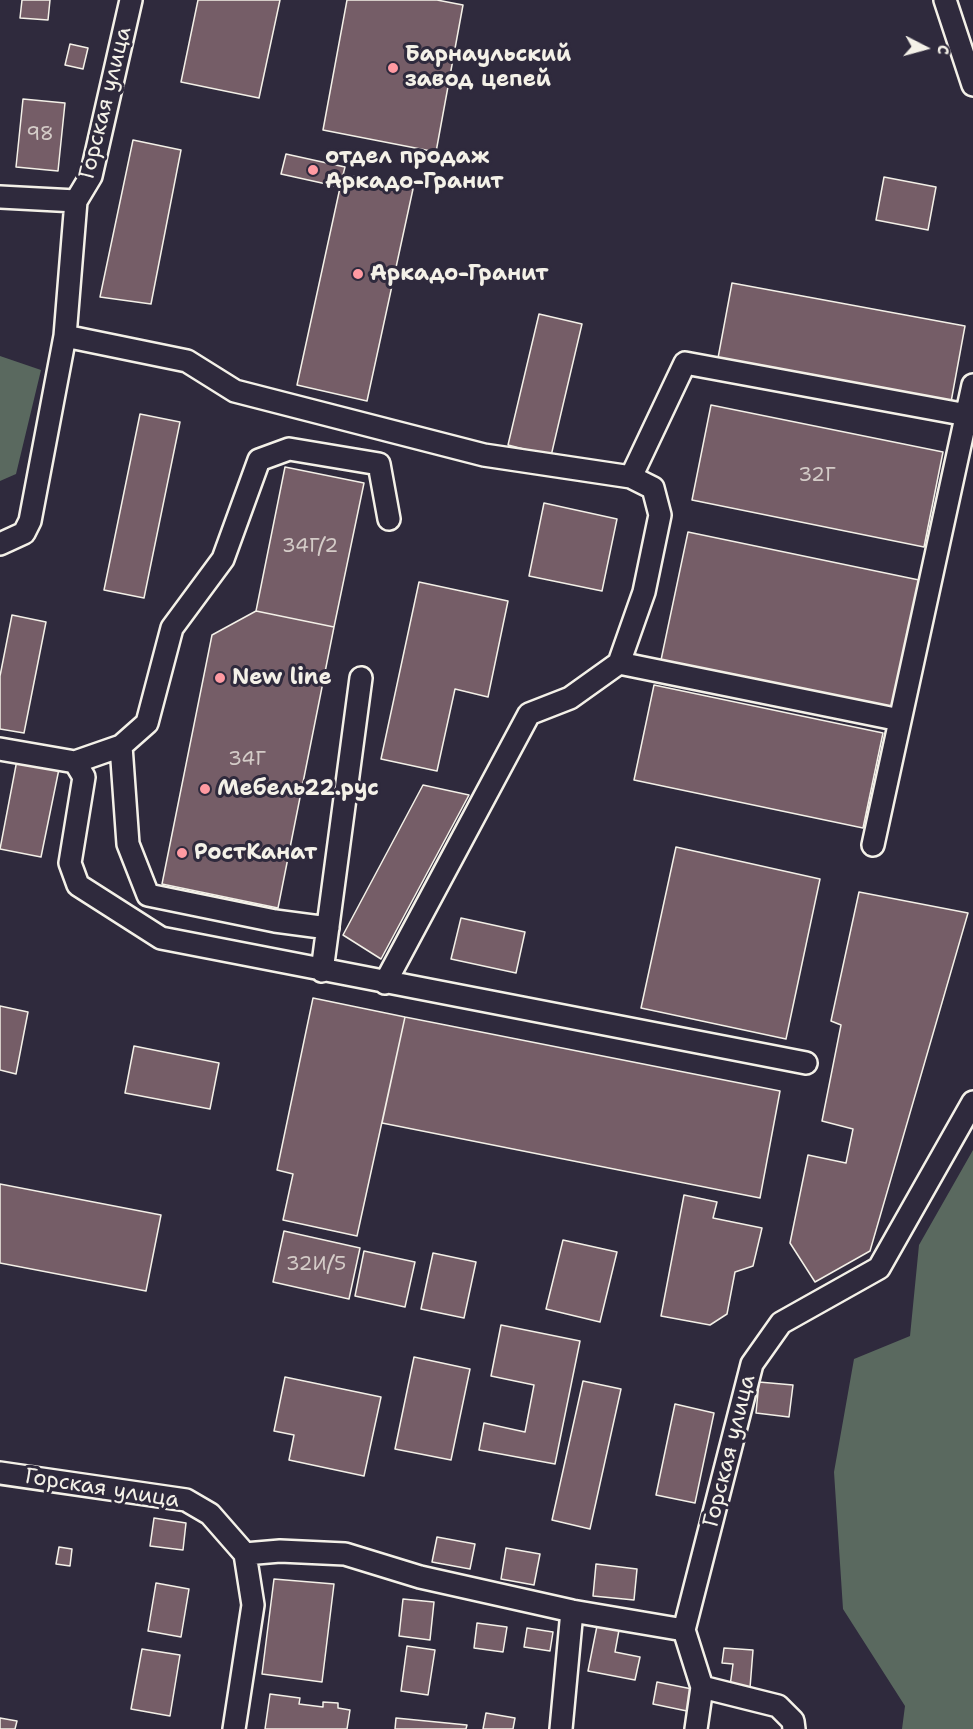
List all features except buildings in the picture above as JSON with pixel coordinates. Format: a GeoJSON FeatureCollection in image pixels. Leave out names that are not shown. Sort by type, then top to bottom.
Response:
{"type":"FeatureCollection","features":[{"type":"Feature","properties":{"kind":"street","name":"Горская улица"},"geometry":{"type":"LineString","coordinates":[[0,197],[75,201],[91,176],[131,0]]}},
{"type":"Feature","properties":{"kind":"street"},"geometry":{"type":"LineString","coordinates":[[945,0],[973,85]]}},
{"type":"Feature","properties":{"kind":"street"},"geometry":{"type":"LineString","coordinates":[[0,544],[24,533],[30,521],[65,336],[75,201]]}},
{"type":"Feature","properties":{"kind":"street"},"geometry":{"type":"LineString","coordinates":[[65,336],[187,361],[235,391],[484,455],[631,477],[653,488],[660,515],[644,592],[619,663],[570,698],[529,714],[385,983]]}},
{"type":"Feature","properties":{"kind":"street"},"geometry":{"type":"LineString","coordinates":[[631,477],[653,436],[685,363],[967,415]]}},
{"type":"Feature","properties":{"kind":"street"},"geometry":{"type":"LineString","coordinates":[[873,845],[973,385]]}},
{"type":"Feature","properties":{"kind":"street"},"geometry":{"type":"LineString","coordinates":[[0,749],[75,762],[121,746],[147,723],[171,627],[223,559],[259,460],[289,449],[379,464],[389,519]]}},
{"type":"Feature","properties":{"kind":"street"},"geometry":{"type":"LineString","coordinates":[[619,663],[900,720]]}},
{"type":"Feature","properties":{"kind":"street"},"geometry":{"type":"LineString","coordinates":[[322,971],[361,678]]}},
{"type":"Feature","properties":{"kind":"street"},"geometry":{"type":"LineString","coordinates":[[121,746],[128,844],[148,895],[275,921],[328,928]]}},
{"type":"Feature","properties":{"kind":"street"},"geometry":{"type":"LineString","coordinates":[[75,762],[84,777],[70,863],[78,885],[161,938],[806,1063]]}},
{"type":"Feature","properties":{"kind":"street","name":"Горская улица"},"geometry":{"type":"LineString","coordinates":[[684,1630],[752,1364],[781,1323],[879,1269],[973,1102]]}},
{"type":"Feature","properties":{"kind":"street","name":"Горская улица"},"geometry":{"type":"LineString","coordinates":[[0,1473],[186,1500],[210,1514],[245,1554]]}},
{"type":"Feature","properties":{"kind":"street"},"geometry":{"type":"LineString","coordinates":[[234,1729],[253,1605],[245,1554],[280,1551],[345,1554],[420,1577],[572,1611],[684,1630],[702,1687],[696,1729]]}},
{"type":"Feature","properties":{"kind":"street"},"geometry":{"type":"LineString","coordinates":[[561,1729],[572,1611]]}},
{"type":"Feature","properties":{"kind":"street"},"geometry":{"type":"LineString","coordinates":[[702,1687],[778,1707],[793,1721],[794,1729]]}},
{"type":"Feature","properties":{"kind":"green space"},"geometry":{"type":"Polygon","coordinates":[[[0,356],[41,370],[16,474],[0,481],[0,356]]]}},
{"type":"Feature","properties":{"kind":"green space"},"geometry":{"type":"Polygon","coordinates":[[[973,1150],[973,1729],[902,1729],[905,1706],[843,1609],[834,1472],[854,1359],[910,1336],[919,1245],[973,1150]]]}},
{"type":"Feature","properties":{"kind":"place","name":"Барнаульский завод цепей"},"geometry":{"type":"Point","coordinates":[393,68]}},
{"type":"Feature","properties":{"kind":"place","name":"отдел продаж Аркадо-Гранит"},"geometry":{"type":"Point","coordinates":[313,170]}},
{"type":"Feature","properties":{"kind":"place","name":"Аркадо-Гранит"},"geometry":{"type":"Point","coordinates":[358,274]}},
{"type":"Feature","properties":{"kind":"place","name":"New line"},"geometry":{"type":"Point","coordinates":[220,678]}},
{"type":"Feature","properties":{"kind":"place","name":"Мебель22.рус"},"geometry":{"type":"Point","coordinates":[205,789]}},
{"type":"Feature","properties":{"kind":"place","name":"РостКанат"},"geometry":{"type":"Point","coordinates":[182,853]}}]}
